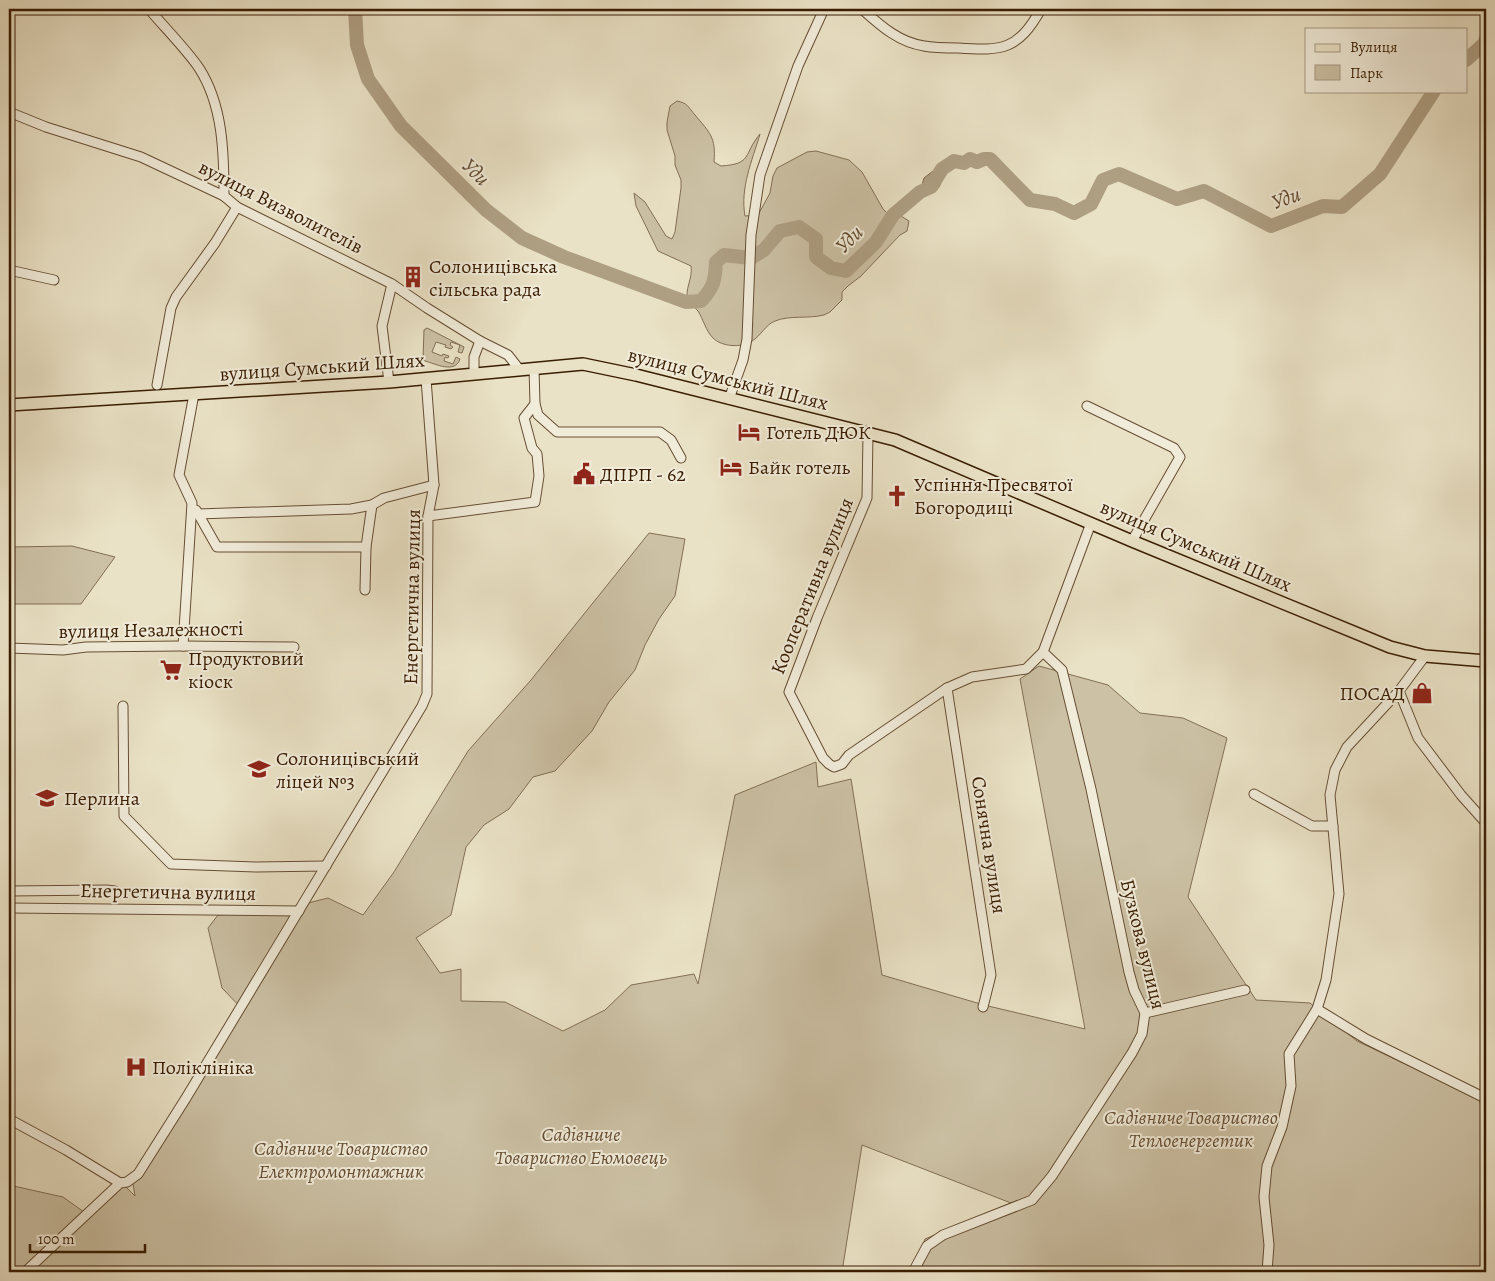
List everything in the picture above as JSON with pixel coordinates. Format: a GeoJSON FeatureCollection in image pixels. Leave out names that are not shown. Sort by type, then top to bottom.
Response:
{"type":"FeatureCollection","features":[{"type":"Feature","properties":{"kind":"main road","name":"вулиця Сумський Шлях"},"geometry":{"type":"LineString","coordinates":[[9,405],[388,382],[583,364],[636,375],[896,440],[1091,524],[1390,647],[1426,656],[1486,661]]}},
{"type":"Feature","properties":{"kind":"street"},"geometry":{"type":"LineString","coordinates":[[149,9],[199,68],[211,95],[218,118],[224,154],[224,196]]}},
{"type":"Feature","properties":{"kind":"street"},"geometry":{"type":"LineString","coordinates":[[729,399],[746,348],[751,235],[760,175],[798,66],[824,9]]}},
{"type":"Feature","properties":{"kind":"street"},"geometry":{"type":"LineString","coordinates":[[862,9],[882,27],[909,42],[924,46],[986,50],[1001,48],[1014,42],[1033,23],[1041,9]]}},
{"type":"Feature","properties":{"kind":"street","name":"вулиця Визволителів"},"geometry":{"type":"LineString","coordinates":[[9,112],[46,127],[141,157],[224,196],[237,207],[392,284],[480,341],[508,355],[519,369]]}},
{"type":"Feature","properties":{"kind":"street"},"geometry":{"type":"LineString","coordinates":[[157,385],[162,351],[173,302],[215,243],[237,207]]}},
{"type":"Feature","properties":{"kind":"street"},"geometry":{"type":"LineString","coordinates":[[9,270],[54,280]]}},
{"type":"Feature","properties":{"kind":"street"},"geometry":{"type":"LineString","coordinates":[[388,382],[382,326],[392,284]]}},
{"type":"Feature","properties":{"kind":"street"},"geometry":{"type":"LineString","coordinates":[[474,374],[474,356],[480,341]]}},
{"type":"Feature","properties":{"kind":"street"},"geometry":{"type":"LineString","coordinates":[[534,368],[538,416],[557,432],[660,432],[671,440],[681,458]]}},
{"type":"Feature","properties":{"kind":"street","name":"Енергетична вулиця"},"geometry":{"type":"LineString","coordinates":[[9,908],[299,911],[422,706],[427,694],[428,516],[434,485],[426,378]]}},
{"type":"Feature","properties":{"kind":"street"},"geometry":{"type":"LineString","coordinates":[[194,394],[179,475],[192,503],[217,547],[366,547]]}},
{"type":"Feature","properties":{"kind":"street"},"geometry":{"type":"LineString","coordinates":[[428,516],[535,502],[539,476],[537,454],[532,448],[524,418],[536,404]]}},
{"type":"Feature","properties":{"kind":"street"},"geometry":{"type":"LineString","coordinates":[[1087,406],[1174,448],[1180,457],[1132,541]]}},
{"type":"Feature","properties":{"kind":"street","name":"Кооперативна вулиця"},"geometry":{"type":"LineString","coordinates":[[868,433],[867,498],[817,618],[789,692],[823,758],[834,766],[842,764],[849,755],[947,688]]}},
{"type":"Feature","properties":{"kind":"street"},"geometry":{"type":"LineString","coordinates":[[198,514],[351,509],[372,505],[384,498],[434,485]]}},
{"type":"Feature","properties":{"kind":"street"},"geometry":{"type":"LineString","coordinates":[[183,646],[192,503]]}},
{"type":"Feature","properties":{"kind":"street"},"geometry":{"type":"LineString","coordinates":[[365,590],[366,547],[372,505]]}},
{"type":"Feature","properties":{"kind":"street"},"geometry":{"type":"LineString","coordinates":[[947,688],[972,677],[1026,669],[1043,652],[1091,524]]}},
{"type":"Feature","properties":{"kind":"street","name":"вулиця Незалежності"},"geometry":{"type":"LineString","coordinates":[[9,648],[63,650],[86,647],[294,647]]}},
{"type":"Feature","properties":{"kind":"street","name":"Бузкова вулиця"},"geometry":{"type":"LineString","coordinates":[[914,1272],[927,1246],[942,1235],[1032,1200],[1052,1176],[1132,1053],[1142,1034],[1145,1013],[1134,990],[1129,972],[1091,789],[1062,670],[1043,652]]}},
{"type":"Feature","properties":{"kind":"street"},"geometry":{"type":"LineString","coordinates":[[1267,1272],[1269,1245],[1264,1197],[1267,1166],[1282,1127],[1291,1086],[1289,1054],[1317,1009],[1326,980],[1339,894],[1330,795],[1336,770],[1347,747],[1398,691],[1426,656]]}},
{"type":"Feature","properties":{"kind":"street","name":"Сонячна вулиця"},"geometry":{"type":"LineString","coordinates":[[947,688],[991,975],[983,1007]]}},
{"type":"Feature","properties":{"kind":"street"},"geometry":{"type":"LineString","coordinates":[[1398,691],[1418,738],[1461,795],[1486,823]]}},
{"type":"Feature","properties":{"kind":"street"},"geometry":{"type":"LineString","coordinates":[[123,706],[124,816],[171,864],[256,867],[326,866]]}},
{"type":"Feature","properties":{"kind":"street"},"geometry":{"type":"LineString","coordinates":[[1254,794],[1312,826],[1333,826]]}},
{"type":"Feature","properties":{"kind":"street"},"geometry":{"type":"LineString","coordinates":[[9,891],[115,891]]}},
{"type":"Feature","properties":{"kind":"street"},"geometry":{"type":"LineString","coordinates":[[25,1272],[120,1183],[127,1182],[138,1174],[299,911]]}},
{"type":"Feature","properties":{"kind":"street"},"geometry":{"type":"LineString","coordinates":[[1145,1013],[1244,990]]}},
{"type":"Feature","properties":{"kind":"street"},"geometry":{"type":"LineString","coordinates":[[1317,1009],[1366,1040],[1485,1098],[1486,1113]]}},
{"type":"Feature","properties":{"kind":"street"},"geometry":{"type":"LineString","coordinates":[[9,1119],[66,1150],[120,1183]]}},
{"type":"Feature","properties":{"kind":"green space"},"geometry":{"type":"Polygon","coordinates":[[[677,101],[688,106],[708,131],[713,141],[714,162],[721,166],[731,165],[743,160],[760,134],[745,185],[745,216],[758,215],[770,193],[773,176],[777,168],[807,152],[816,151],[849,160],[862,172],[883,209],[888,214],[901,216],[909,221],[907,231],[900,235],[861,276],[842,292],[842,300],[830,312],[818,316],[787,318],[775,321],[768,325],[755,339],[743,345],[732,346],[717,341],[708,332],[698,311],[688,300],[687,292],[691,266],[658,251],[636,206],[634,193],[645,202],[666,236],[672,239],[675,232],[681,180],[675,165],[675,156],[667,130],[667,122],[670,106],[677,101]]]}},
{"type":"Feature","properties":{"kind":"green space"},"geometry":{"type":"Polygon","coordinates":[[[427,328],[464,347],[462,353],[458,352],[460,345],[451,342],[450,345],[453,347],[451,349],[445,347],[446,345],[436,342],[432,352],[442,356],[443,354],[449,356],[448,358],[445,357],[444,361],[453,364],[456,357],[460,359],[458,364],[445,367],[423,359],[424,330],[427,328]]]}},
{"type":"Feature","properties":{"kind":"green space"},"geometry":{"type":"Polygon","coordinates":[[[649,533],[685,539],[675,596],[659,619],[645,645],[635,670],[609,702],[592,731],[555,771],[533,777],[509,809],[484,825],[466,847],[451,915],[416,938],[440,973],[461,969],[461,1001],[505,1002],[563,1031],[605,1010],[631,985],[694,974],[698,984],[735,795],[816,762],[818,787],[851,779],[882,975],[984,1005],[1085,1029],[1020,679],[1039,666],[1108,685],[1140,713],[1183,718],[1227,738],[1188,897],[1256,1000],[1310,1003],[1357,1041],[1485,1102],[1486,1272],[913,1272],[925,1239],[1011,1203],[862,1145],[842,1272],[9,1272],[9,1185],[63,1197],[91,1217],[90,1211],[124,1185],[135,1196],[133,1184],[244,1011],[222,988],[208,928],[218,915],[276,911],[328,898],[363,915],[394,872],[468,751],[531,680],[649,533]]]}},
{"type":"Feature","properties":{"kind":"green space"},"geometry":{"type":"Polygon","coordinates":[[[72,546],[115,557],[81,604],[9,604],[9,547],[72,546]]]}},
{"type":"Feature","properties":{"kind":"shaded area"},"geometry":{"type":"Polygon","coordinates":[[[933,171],[937,171],[942,176],[939,187],[934,192],[922,195],[920,192],[924,178],[933,171]]]}},
{"type":"Feature","properties":{"kind":"waterway","name":"Уди"},"geometry":{"type":"LineString","coordinates":[[355,9],[357,45],[368,79],[401,126],[486,210],[522,238],[564,257],[686,302],[701,301],[713,283],[716,262],[724,255],[751,258],[764,250],[780,231],[799,227],[816,239],[816,257],[831,268],[846,271],[876,242],[893,215],[920,192],[931,187],[942,169],[954,161],[964,163],[970,159],[977,162],[990,159],[1030,200],[1055,204],[1074,213],[1091,204],[1103,180],[1119,174],[1177,199],[1204,191],[1271,226],[1323,206],[1342,207],[1380,174],[1433,92]]}},
{"type":"Feature","properties":{"kind":"waterway","name":"Уди"},"geometry":{"type":"LineString","coordinates":[[1468,58],[1484,44],[1486,39]]}},
{"type":"Feature","properties":{"kind":"place","name":"Солоницівська сільська рада"},"geometry":{"type":"Point","coordinates":[413,277]}},
{"type":"Feature","properties":{"kind":"place","name":"Готель ДЮК"},"geometry":{"type":"Point","coordinates":[749,432]}},
{"type":"Feature","properties":{"kind":"place","name":"Байк готель"},"geometry":{"type":"Point","coordinates":[731,467]}},
{"type":"Feature","properties":{"kind":"place","name":"ДПРП - 62"},"geometry":{"type":"Point","coordinates":[584,474]}},
{"type":"Feature","properties":{"kind":"place","name":"Успіння Пресвятої Богородиці"},"geometry":{"type":"Point","coordinates":[897,496]}},
{"type":"Feature","properties":{"kind":"place","name":"Продуктовий кіоск"},"geometry":{"type":"Point","coordinates":[171,670]}},
{"type":"Feature","properties":{"kind":"place","name":"ПОСАД"},"geometry":{"type":"Point","coordinates":[1422,693]}},
{"type":"Feature","properties":{"kind":"place","name":"Солоницівський ліцей №3"},"geometry":{"type":"Point","coordinates":[259,769]}},
{"type":"Feature","properties":{"kind":"place","name":"Перлина"},"geometry":{"type":"Point","coordinates":[47,798]}},
{"type":"Feature","properties":{"kind":"place","name":"Поліклініка"},"geometry":{"type":"Point","coordinates":[136,1067]}},
{"type":"Feature","properties":{"kind":"park label","name":"Садівниче Товариство Теплоенергетик"},"geometry":{"type":"Point","coordinates":[1191,1128]}},
{"type":"Feature","properties":{"kind":"park label","name":"Садівниче Товариство Еюмовець"},"geometry":{"type":"Point","coordinates":[581,1146]}},
{"type":"Feature","properties":{"kind":"park label","name":"Садівниче Товариство Електромонтажник"},"geometry":{"type":"Point","coordinates":[341,1160]}}]}
